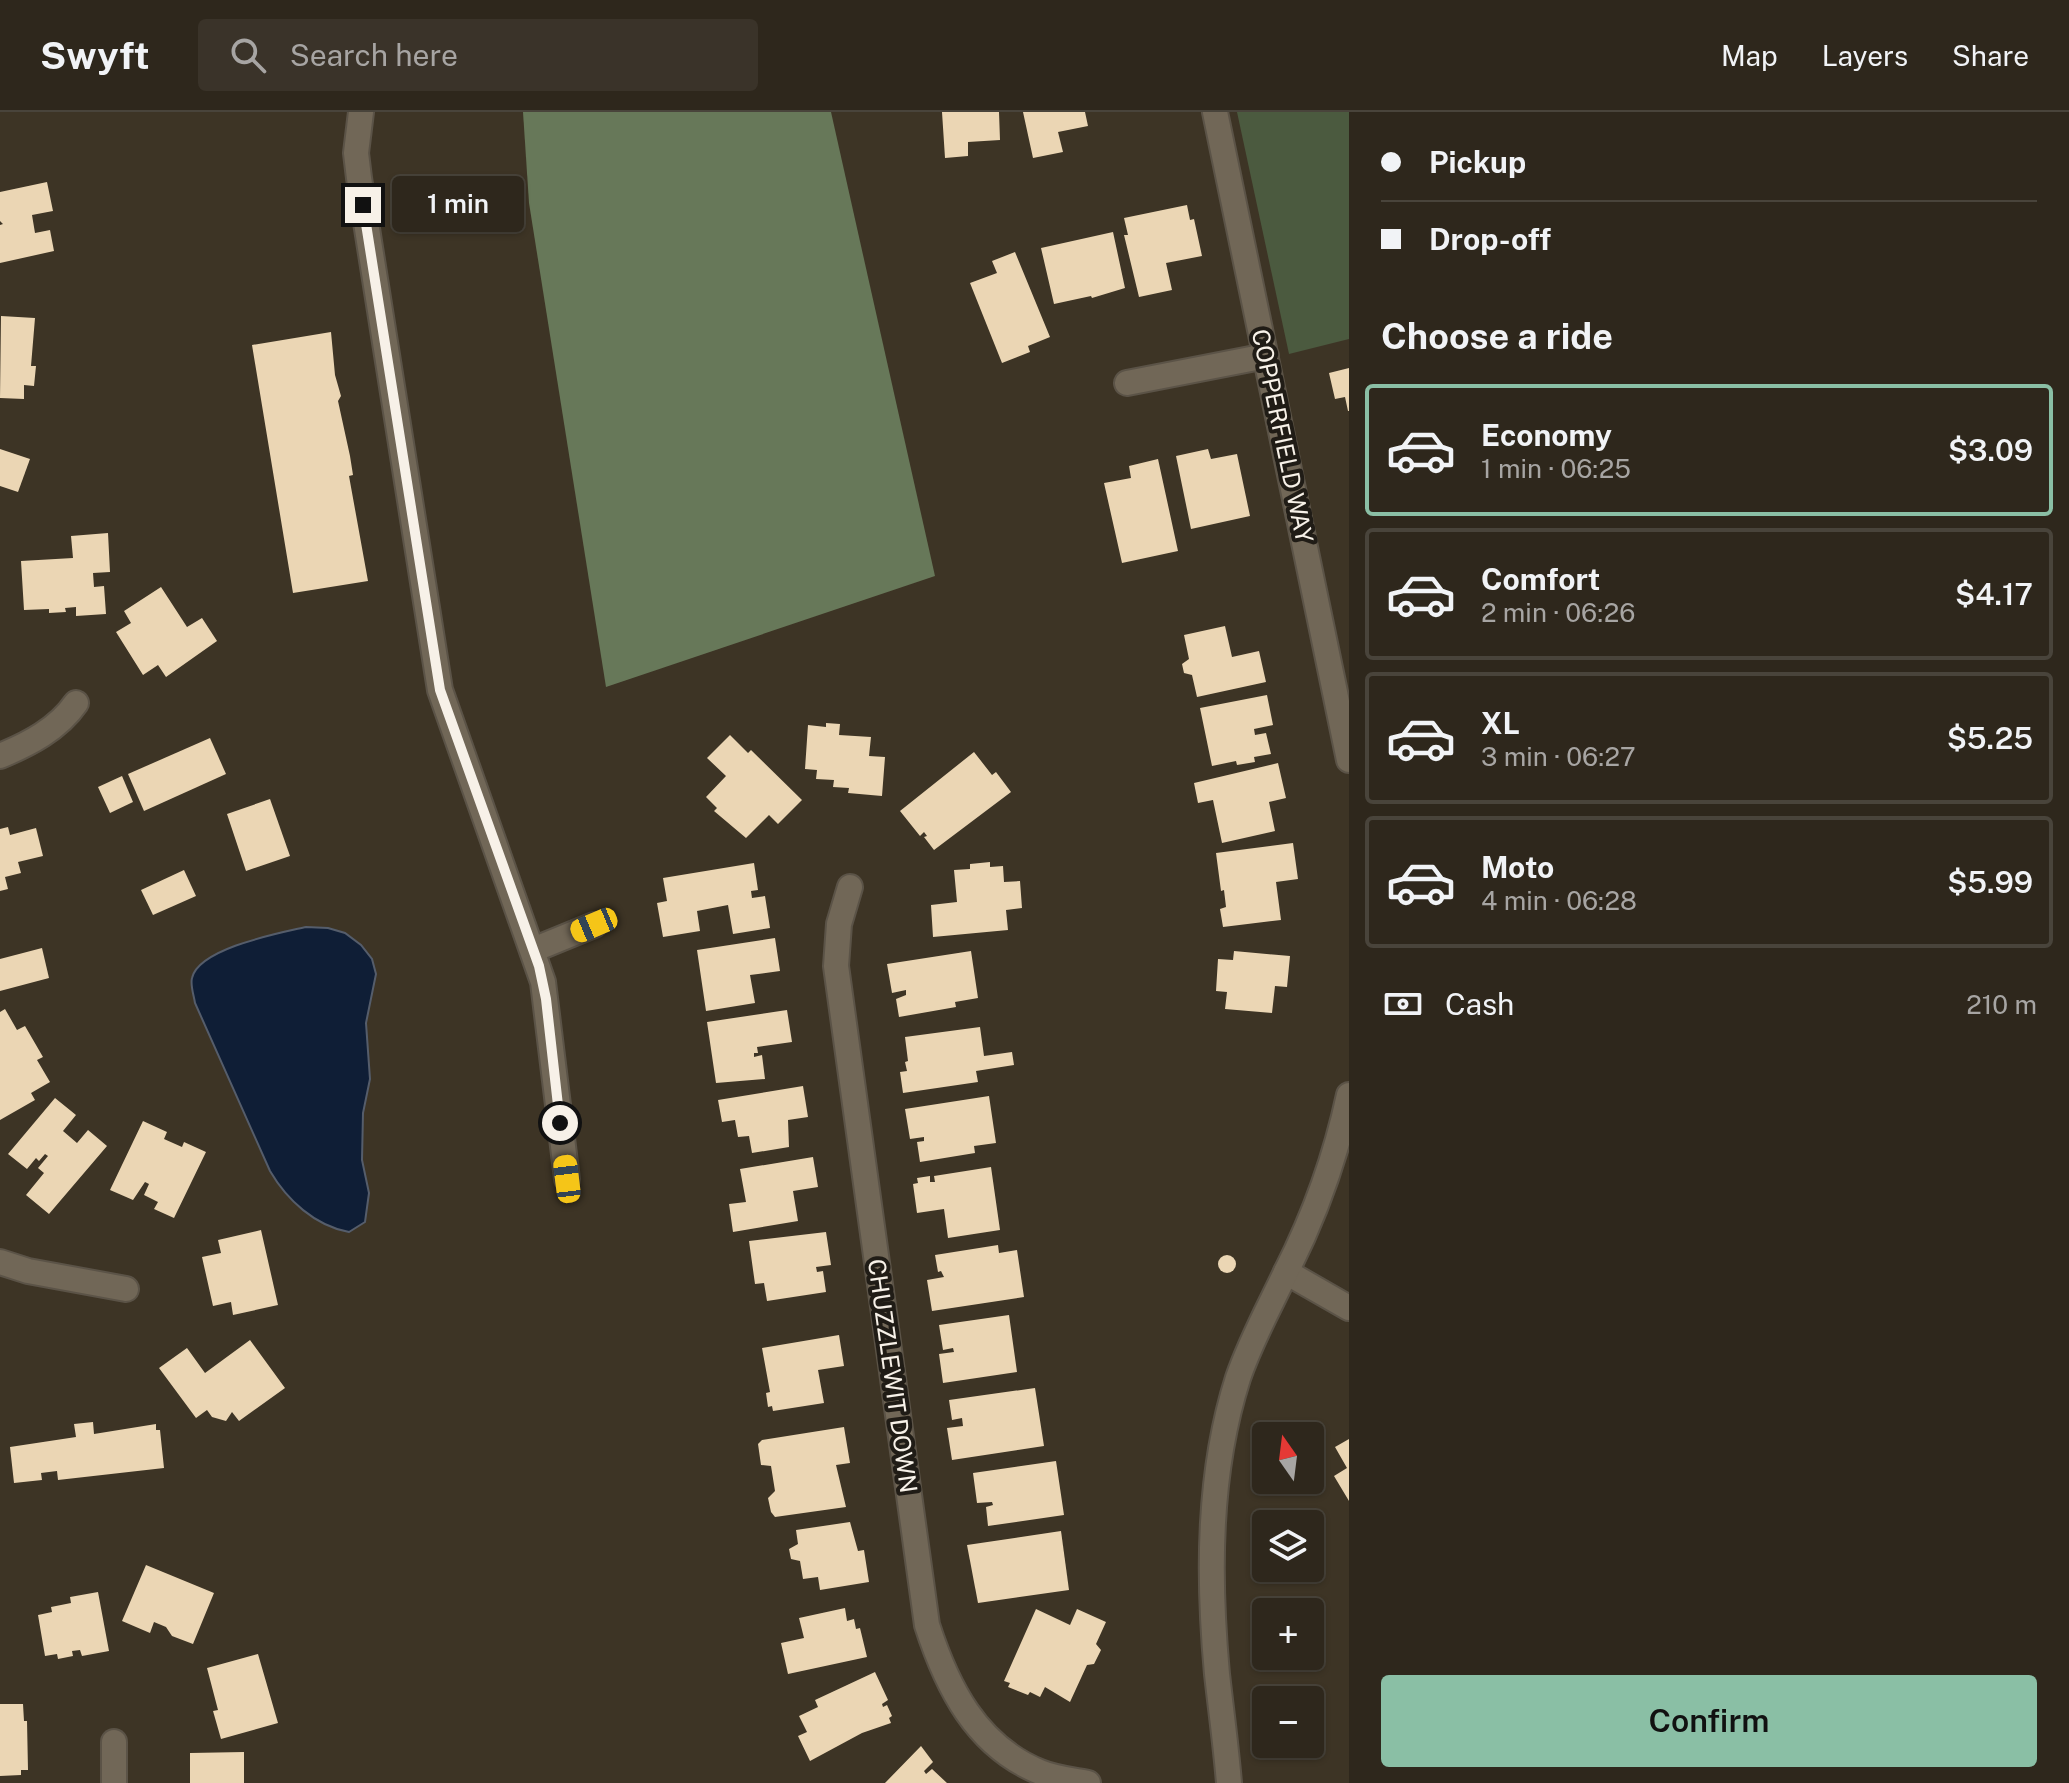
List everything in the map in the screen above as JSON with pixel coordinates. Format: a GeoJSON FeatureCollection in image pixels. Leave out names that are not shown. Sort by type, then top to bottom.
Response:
{"type":"FeatureCollection","features":[{"type":"Feature","properties":{"kind":"street"},"geometry":{"type":"LineString","coordinates":[[361,112],[356,153],[359,178],[440,690],[545,990],[567,1179]]}},
{"type":"Feature","properties":{"kind":"street","name":"COPPERFIELD WAY"},"geometry":{"type":"LineString","coordinates":[[1215,112],[1349,760]]}},
{"type":"Feature","properties":{"kind":"street"},"geometry":{"type":"LineString","coordinates":[[1127,383],[1266,356]]}},
{"type":"Feature","properties":{"kind":"street"},"geometry":{"type":"LineString","coordinates":[[0,756],[39,738],[69,713],[76,703]]}},
{"type":"Feature","properties":{"kind":"street","name":"CHUZZLEWIT DOWN"},"geometry":{"type":"LineString","coordinates":[[850,887],[839,924],[836,966],[927,1625],[941,1666],[964,1712],[986,1736],[1013,1759],[1043,1774],[1088,1783]]}},
{"type":"Feature","properties":{"kind":"street"},"geometry":{"type":"LineString","coordinates":[[533,950],[594,925]]}},
{"type":"Feature","properties":{"kind":"street"},"geometry":{"type":"LineString","coordinates":[[1229,1783],[1212,1600],[1212,1527],[1222,1446],[1238,1380],[1259,1322],[1316,1206],[1349,1095]]}},
{"type":"Feature","properties":{"kind":"street"},"geometry":{"type":"LineString","coordinates":[[0,1262],[28,1271],[126,1289]]}},
{"type":"Feature","properties":{"kind":"street"},"geometry":{"type":"LineString","coordinates":[[1286,1272],[1349,1308]]}},
{"type":"Feature","properties":{"kind":"street"},"geometry":{"type":"LineString","coordinates":[[114,1742],[114,1783]]}},
{"type":"Feature","properties":{"kind":"green space"},"geometry":{"type":"Polygon","coordinates":[[[523,112],[831,112],[935,576],[606,687],[529,203],[523,112]]]}},
{"type":"Feature","properties":{"kind":"green space"},"geometry":{"type":"Polygon","coordinates":[[[1237,112],[1349,112],[1349,339],[1289,354],[1237,112]]]}},
{"type":"Feature","properties":{"kind":"water"},"geometry":{"type":"Polygon","coordinates":[[[306,927],[345,933],[361,945],[372,959],[376,974],[366,1023],[370,1079],[363,1113],[362,1160],[369,1193],[365,1222],[349,1232],[325,1224],[303,1210],[270,1171],[195,1003],[192,987],[192,978],[198,967],[224,950],[306,927]]]}},
{"type":"Feature","properties":{"kind":"building"},"geometry":{"type":"Polygon","coordinates":[[[942,112],[999,112],[1000,140],[968,142],[968,156],[945,158],[942,112]]]}},
{"type":"Feature","properties":{"kind":"building"},"geometry":{"type":"Polygon","coordinates":[[[1023,112],[1085,112],[1088,126],[1058,132],[1063,152],[1033,158],[1023,112]]]}},
{"type":"Feature","properties":{"kind":"building"},"geometry":{"type":"Polygon","coordinates":[[[47,182],[53,211],[32,215],[35,233],[50,230],[54,251],[0,263],[0,225],[3,224],[0,221],[0,192],[47,182]]]}},
{"type":"Feature","properties":{"kind":"building"},"geometry":{"type":"Polygon","coordinates":[[[1187,205],[1190,220],[1194,219],[1202,256],[1166,263],[1172,290],[1139,297],[1124,235],[1128,235],[1124,218],[1187,205]]]}},
{"type":"Feature","properties":{"kind":"building"},"geometry":{"type":"Polygon","coordinates":[[[1113,232],[1125,288],[1092,298],[1054,304],[1041,248],[1113,232]]]}},
{"type":"Feature","properties":{"kind":"building"},"geometry":{"type":"Polygon","coordinates":[[[1015,252],[1050,337],[1028,346],[1030,352],[1002,363],[970,283],[997,273],[992,261],[1015,252]]]}},
{"type":"Feature","properties":{"kind":"building"},"geometry":{"type":"Polygon","coordinates":[[[1,316],[35,318],[31,366],[36,366],[34,386],[24,385],[24,399],[0,398],[1,316]]]}},
{"type":"Feature","properties":{"kind":"building"},"geometry":{"type":"Polygon","coordinates":[[[331,332],[335,375],[341,396],[338,401],[353,475],[349,476],[368,581],[293,593],[252,345],[331,332]]]}},
{"type":"Feature","properties":{"kind":"building"},"geometry":{"type":"Polygon","coordinates":[[[1349,368],[1348,411],[1345,397],[1335,399],[1329,373],[1349,368]]]}},
{"type":"Feature","properties":{"kind":"building"},"geometry":{"type":"Polygon","coordinates":[[[0,449],[30,459],[18,492],[0,486],[0,449]]]}},
{"type":"Feature","properties":{"kind":"building"},"geometry":{"type":"Polygon","coordinates":[[[1208,449],[1211,459],[1237,454],[1250,516],[1191,529],[1176,456],[1208,449]]]}},
{"type":"Feature","properties":{"kind":"building"},"geometry":{"type":"Polygon","coordinates":[[[1158,459],[1178,551],[1122,563],[1104,483],[1131,478],[1129,466],[1158,459]]]}},
{"type":"Feature","properties":{"kind":"building"},"geometry":{"type":"Polygon","coordinates":[[[108,533],[110,572],[93,573],[94,587],[104,586],[106,614],[76,616],[76,607],[65,608],[66,612],[49,613],[49,609],[24,610],[21,561],[73,558],[71,536],[108,533]]]}},
{"type":"Feature","properties":{"kind":"building"},"geometry":{"type":"Polygon","coordinates":[[[161,587],[187,627],[202,618],[217,641],[166,677],[158,665],[143,675],[116,632],[131,623],[124,611],[161,587]]]}},
{"type":"Feature","properties":{"kind":"building"},"geometry":{"type":"Polygon","coordinates":[[[1225,626],[1232,657],[1259,651],[1266,682],[1197,697],[1192,675],[1184,673],[1182,664],[1189,659],[1184,635],[1225,626]]]}},
{"type":"Feature","properties":{"kind":"building"},"geometry":{"type":"Polygon","coordinates":[[[1267,695],[1273,725],[1254,729],[1255,735],[1266,733],[1271,754],[1254,757],[1255,762],[1237,765],[1236,761],[1212,766],[1200,708],[1267,695]]]}},
{"type":"Feature","properties":{"kind":"building"},"geometry":{"type":"Polygon","coordinates":[[[826,723],[840,724],[839,735],[871,737],[869,756],[885,757],[882,796],[848,793],[849,788],[833,787],[834,780],[816,779],[817,770],[805,769],[808,725],[826,727],[826,723]]]}},
{"type":"Feature","properties":{"kind":"building"},"geometry":{"type":"Polygon","coordinates":[[[730,735],[748,753],[751,750],[802,800],[778,824],[769,815],[746,838],[714,811],[717,808],[706,797],[726,776],[707,758],[730,735]]]}},
{"type":"Feature","properties":{"kind":"building"},"geometry":{"type":"Polygon","coordinates":[[[210,738],[226,774],[144,811],[128,774],[210,738]]]}},
{"type":"Feature","properties":{"kind":"building"},"geometry":{"type":"Polygon","coordinates":[[[974,752],[992,775],[996,772],[1011,792],[934,850],[924,837],[927,836],[924,832],[920,836],[900,811],[974,752]]]}},
{"type":"Feature","properties":{"kind":"building"},"geometry":{"type":"Polygon","coordinates":[[[1278,763],[1286,798],[1269,802],[1275,831],[1222,843],[1213,800],[1198,803],[1194,783],[1278,763]]]}},
{"type":"Feature","properties":{"kind":"building"},"geometry":{"type":"Polygon","coordinates":[[[122,776],[133,802],[110,813],[98,787],[122,776]]]}},
{"type":"Feature","properties":{"kind":"building"},"geometry":{"type":"Polygon","coordinates":[[[270,799],[290,856],[246,871],[227,814],[270,799]]]}},
{"type":"Feature","properties":{"kind":"building"},"geometry":{"type":"Polygon","coordinates":[[[8,827],[10,835],[36,828],[43,856],[18,862],[21,873],[5,877],[8,889],[0,891],[0,829],[8,827]]]}},
{"type":"Feature","properties":{"kind":"building"},"geometry":{"type":"Polygon","coordinates":[[[1293,843],[1298,879],[1276,882],[1281,920],[1223,927],[1220,909],[1226,907],[1216,853],[1293,843]]]}},
{"type":"Feature","properties":{"kind":"building"},"geometry":{"type":"Polygon","coordinates":[[[990,862],[990,867],[1003,866],[1004,882],[1020,881],[1022,908],[1006,910],[1008,930],[933,937],[931,905],[957,902],[954,870],[970,869],[970,864],[990,862]]]}},
{"type":"Feature","properties":{"kind":"building"},"geometry":{"type":"Polygon","coordinates":[[[754,863],[758,890],[751,891],[752,898],[765,896],[770,928],[733,934],[728,905],[697,911],[700,931],[663,937],[657,903],[667,901],[663,878],[754,863]]]}},
{"type":"Feature","properties":{"kind":"building"},"geometry":{"type":"Polygon","coordinates":[[[184,870],[196,896],[153,915],[141,890],[184,870]]]}},
{"type":"Feature","properties":{"kind":"building"},"geometry":{"type":"Polygon","coordinates":[[[775,938],[780,971],[750,975],[755,1003],[706,1011],[697,950],[775,938]]]}},
{"type":"Feature","properties":{"kind":"building"},"geometry":{"type":"Polygon","coordinates":[[[42,948],[49,978],[0,991],[0,959],[42,948]]]}},
{"type":"Feature","properties":{"kind":"building"},"geometry":{"type":"Polygon","coordinates":[[[971,951],[978,998],[955,1002],[956,1007],[899,1017],[896,999],[906,995],[906,990],[892,993],[887,964],[971,951]]]}},
{"type":"Feature","properties":{"kind":"building"},"geometry":{"type":"Polygon","coordinates":[[[1234,951],[1290,956],[1287,987],[1275,986],[1272,1013],[1225,1009],[1227,992],[1216,991],[1218,959],[1233,960],[1234,951]]]}},
{"type":"Feature","properties":{"kind":"building"},"geometry":{"type":"Polygon","coordinates":[[[5,1009],[17,1030],[25,1026],[43,1057],[37,1060],[50,1082],[31,1093],[35,1100],[0,1120],[0,1012],[5,1009]]]}},
{"type":"Feature","properties":{"kind":"building"},"geometry":{"type":"Polygon","coordinates":[[[787,1010],[792,1042],[757,1047],[758,1053],[754,1053],[754,1057],[762,1055],[765,1079],[716,1083],[707,1022],[787,1010]]]}},
{"type":"Feature","properties":{"kind":"building"},"geometry":{"type":"Polygon","coordinates":[[[980,1027],[984,1056],[1012,1052],[1014,1065],[976,1071],[978,1082],[903,1093],[900,1072],[907,1071],[905,1062],[908,1061],[905,1037],[980,1027]]]}},
{"type":"Feature","properties":{"kind":"building"},"geometry":{"type":"Polygon","coordinates":[[[803,1086],[808,1117],[788,1120],[789,1147],[752,1153],[749,1136],[738,1137],[735,1120],[722,1122],[718,1100],[803,1086]]]}},
{"type":"Feature","properties":{"kind":"building"},"geometry":{"type":"Polygon","coordinates":[[[989,1096],[996,1143],[974,1146],[975,1153],[920,1162],[917,1142],[924,1141],[924,1137],[910,1139],[905,1109],[989,1096]]]}},
{"type":"Feature","properties":{"kind":"building"},"geometry":{"type":"Polygon","coordinates":[[[55,1098],[76,1115],[63,1131],[77,1143],[88,1130],[107,1146],[49,1214],[26,1195],[44,1173],[38,1168],[48,1156],[45,1154],[39,1161],[36,1158],[27,1169],[8,1154],[55,1098]]]}},
{"type":"Feature","properties":{"kind":"building"},"geometry":{"type":"Polygon","coordinates":[[[143,1121],[167,1132],[164,1139],[182,1147],[184,1142],[206,1152],[174,1218],[154,1209],[158,1202],[144,1195],[149,1184],[145,1182],[133,1200],[110,1190],[143,1121]]]}},
{"type":"Feature","properties":{"kind":"building"},"geometry":{"type":"Polygon","coordinates":[[[813,1157],[818,1187],[793,1191],[798,1221],[733,1232],[729,1204],[746,1202],[740,1169],[813,1157]]]}},
{"type":"Feature","properties":{"kind":"building"},"geometry":{"type":"Polygon","coordinates":[[[991,1167],[1000,1230],[948,1238],[944,1209],[917,1213],[913,1184],[918,1183],[917,1178],[930,1176],[930,1182],[935,1182],[934,1176],[991,1167]]]}},
{"type":"Feature","properties":{"kind":"building"},"geometry":{"type":"Polygon","coordinates":[[[261,1230],[278,1305],[233,1315],[231,1302],[213,1306],[202,1257],[221,1253],[218,1240],[261,1230]]]}},
{"type":"Feature","properties":{"kind":"building"},"geometry":{"type":"Polygon","coordinates":[[[826,1232],[831,1265],[816,1267],[817,1272],[823,1271],[826,1292],[767,1301],[764,1283],[755,1284],[749,1241],[826,1232]]]}},
{"type":"Feature","properties":{"kind":"building"},"geometry":{"type":"Polygon","coordinates":[[[998,1245],[999,1253],[1017,1250],[1024,1297],[932,1311],[927,1280],[944,1277],[941,1271],[938,1272],[935,1255],[998,1245]]]}},
{"type":"Feature","properties":{"kind":"building"},"geometry":{"type":"Polygon","coordinates":[[[1227,1255],[1236,1264],[1227,1273],[1218,1264],[1227,1255]]]}},
{"type":"Feature","properties":{"kind":"building"},"geometry":{"type":"Polygon","coordinates":[[[1009,1315],[1017,1372],[943,1383],[939,1354],[954,1352],[953,1348],[943,1350],[939,1325],[1009,1315]]]}},
{"type":"Feature","properties":{"kind":"building"},"geometry":{"type":"Polygon","coordinates":[[[839,1335],[844,1366],[818,1370],[824,1403],[773,1411],[772,1406],[768,1407],[766,1393],[770,1392],[762,1348],[839,1335]]]}},
{"type":"Feature","properties":{"kind":"building"},"geometry":{"type":"Polygon","coordinates":[[[250,1340],[285,1388],[239,1421],[232,1412],[226,1421],[212,1417],[207,1410],[196,1418],[159,1368],[187,1348],[205,1373],[250,1340]]]}},
{"type":"Feature","properties":{"kind":"building"},"geometry":{"type":"Polygon","coordinates":[[[1035,1388],[1044,1446],[952,1460],[947,1428],[963,1426],[962,1418],[952,1420],[949,1400],[1035,1388]]]}},
{"type":"Feature","properties":{"kind":"building"},"geometry":{"type":"Polygon","coordinates":[[[93,1422],[94,1434],[156,1424],[156,1430],[160,1430],[164,1468],[58,1480],[57,1471],[41,1473],[42,1480],[14,1483],[10,1447],[76,1437],[74,1424],[93,1422]]]}},
{"type":"Feature","properties":{"kind":"building"},"geometry":{"type":"Polygon","coordinates":[[[844,1427],[850,1463],[836,1465],[846,1507],[775,1517],[768,1498],[775,1491],[771,1466],[761,1465],[758,1444],[762,1440],[844,1427]]]}},
{"type":"Feature","properties":{"kind":"building"},"geometry":{"type":"Polygon","coordinates":[[[1349,1439],[1349,1501],[1334,1476],[1347,1468],[1335,1447],[1349,1439]]]}},
{"type":"Feature","properties":{"kind":"building"},"geometry":{"type":"Polygon","coordinates":[[[1056,1461],[1064,1515],[988,1526],[986,1507],[993,1505],[992,1502],[977,1503],[973,1473],[1056,1461]]]}},
{"type":"Feature","properties":{"kind":"building"},"geometry":{"type":"Polygon","coordinates":[[[850,1522],[858,1551],[864,1550],[869,1582],[820,1590],[818,1577],[803,1579],[800,1561],[791,1559],[789,1549],[798,1544],[796,1530],[850,1522]]]}},
{"type":"Feature","properties":{"kind":"building"},"geometry":{"type":"Polygon","coordinates":[[[1061,1531],[1069,1590],[978,1603],[967,1545],[1061,1531]]]}},
{"type":"Feature","properties":{"kind":"building"},"geometry":{"type":"Polygon","coordinates":[[[146,1565],[214,1593],[193,1644],[172,1636],[166,1627],[154,1622],[150,1633],[122,1621],[146,1565]]]}},
{"type":"Feature","properties":{"kind":"building"},"geometry":{"type":"Polygon","coordinates":[[[98,1592],[109,1651],[82,1656],[80,1650],[72,1651],[73,1656],[58,1659],[57,1654],[45,1656],[38,1615],[52,1612],[51,1607],[71,1603],[70,1597],[98,1592]]]}},
{"type":"Feature","properties":{"kind":"building"},"geometry":{"type":"Polygon","coordinates":[[[845,1608],[847,1621],[854,1619],[856,1629],[860,1628],[867,1657],[788,1674],[781,1643],[804,1638],[799,1618],[845,1608]]]}},
{"type":"Feature","properties":{"kind":"building"},"geometry":{"type":"Polygon","coordinates":[[[1036,1609],[1070,1625],[1077,1609],[1106,1622],[1096,1644],[1101,1650],[1094,1664],[1087,1665],[1070,1702],[1045,1687],[1040,1697],[1008,1687],[1010,1683],[1004,1681],[1036,1609]]]}},
{"type":"Feature","properties":{"kind":"building"},"geometry":{"type":"Polygon","coordinates":[[[258,1654],[278,1723],[221,1739],[213,1711],[218,1710],[207,1668],[258,1654]]]}},
{"type":"Feature","properties":{"kind":"building"},"geometry":{"type":"Polygon","coordinates":[[[875,1672],[888,1700],[882,1704],[883,1707],[887,1705],[892,1716],[889,1718],[891,1723],[862,1733],[810,1761],[798,1736],[807,1732],[799,1716],[818,1707],[815,1700],[875,1672]]]}},
{"type":"Feature","properties":{"kind":"building"},"geometry":{"type":"Polygon","coordinates":[[[0,1704],[23,1704],[24,1721],[27,1721],[28,1770],[21,1770],[21,1775],[0,1776],[0,1704]]]}},
{"type":"Feature","properties":{"kind":"building"},"geometry":{"type":"Polygon","coordinates":[[[921,1746],[933,1762],[924,1771],[926,1774],[932,1769],[947,1783],[885,1783],[921,1746]]]}},
{"type":"Feature","properties":{"kind":"building"},"geometry":{"type":"Polygon","coordinates":[[[244,1752],[244,1783],[190,1783],[190,1753],[244,1752]]]}},
{"type":"Feature","properties":{"kind":"route"},"geometry":{"type":"LineString","coordinates":[[363,205],[440,690],[539,966],[546,999],[560,1123]]}}]}
